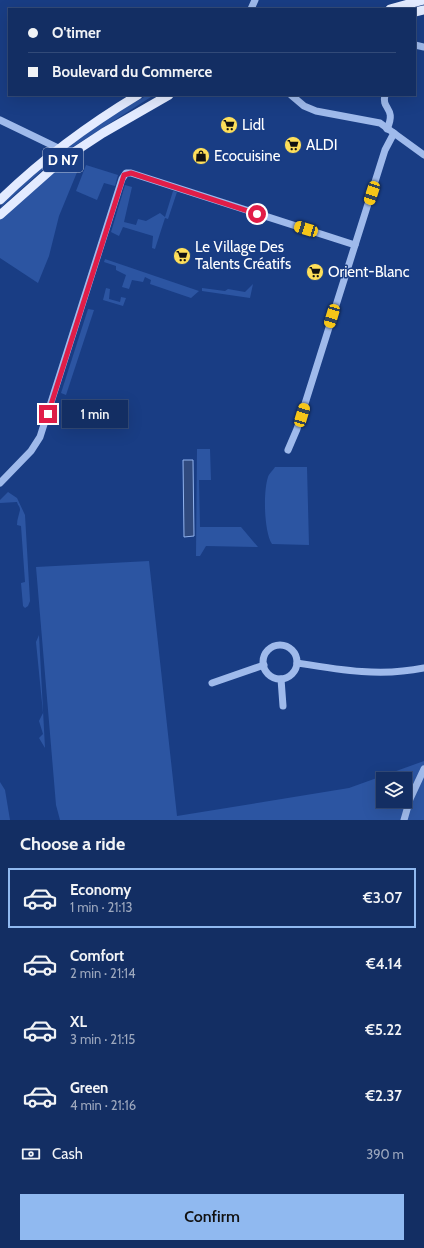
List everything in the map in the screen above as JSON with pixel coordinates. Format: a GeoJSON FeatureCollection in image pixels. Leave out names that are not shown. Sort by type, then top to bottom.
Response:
{"type":"FeatureCollection","features":[{"type":"Feature","properties":{"kind":"main road"},"geometry":{"type":"LineString","coordinates":[[394,8],[423,0]]}},
{"type":"Feature","properties":{"kind":"main road","name":"D N7"},"geometry":{"type":"LineString","coordinates":[[0,200],[58,148],[102,117],[136,96]]}},
{"type":"Feature","properties":{"kind":"main road","name":"D N7"},"geometry":{"type":"LineString","coordinates":[[0,216],[62,160],[103,133],[167,96]]}},
{"type":"Feature","properties":{"kind":"street"},"geometry":{"type":"LineString","coordinates":[[285,96],[300,108],[314,115],[387,129]]}},
{"type":"Feature","properties":{"kind":"street"},"geometry":{"type":"LineString","coordinates":[[292,96],[304,106],[316,111],[375,122],[385,126],[387,129],[424,155]]}},
{"type":"Feature","properties":{"kind":"street"},"geometry":{"type":"LineString","coordinates":[[385,96],[384,102],[392,114],[392,119],[387,129]]}},
{"type":"Feature","properties":{"kind":"street"},"geometry":{"type":"LineString","coordinates":[[0,120],[58,148]]}},
{"type":"Feature","properties":{"kind":"street"},"geometry":{"type":"LineString","coordinates":[[288,450],[297,429],[385,150],[394,133]]}},
{"type":"Feature","properties":{"kind":"street"},"geometry":{"type":"LineString","coordinates":[[1,480],[32,451],[40,437],[122,179],[126,174],[134,174],[355,245]]}},
{"type":"Feature","properties":{"kind":"street"},"geometry":{"type":"LineString","coordinates":[[279,645],[290,648],[294,652],[297,663],[293,673],[281,678],[269,674],[264,665],[265,654],[269,650],[279,645]]}},
{"type":"Feature","properties":{"kind":"street"},"geometry":{"type":"LineString","coordinates":[[297,663],[353,672],[382,674],[424,668]]}},
{"type":"Feature","properties":{"kind":"street"},"geometry":{"type":"LineString","coordinates":[[212,683],[264,665]]}},
{"type":"Feature","properties":{"kind":"street"},"geometry":{"type":"LineString","coordinates":[[281,678],[284,706]]}},
{"type":"Feature","properties":{"kind":"street"},"geometry":{"type":"LineString","coordinates":[[404,820],[410,799],[424,769]]}},
{"type":"Feature","properties":{"kind":"shaded area"},"geometry":{"type":"Polygon","coordinates":[[[146,96],[152,96],[68,150],[46,167],[0,208],[14,192],[44,166],[72,144],[146,96]]]}},
{"type":"Feature","properties":{"kind":"shaded area"},"geometry":{"type":"Polygon","coordinates":[[[62,165],[80,165],[59,216],[49,256],[38,283],[0,258],[0,219],[62,165]]]}},
{"type":"Feature","properties":{"kind":"shaded area"},"geometry":{"type":"Polygon","coordinates":[[[86,165],[118,175],[115,186],[104,183],[97,200],[76,191],[86,165]]]}},
{"type":"Feature","properties":{"kind":"shaded area"},"geometry":{"type":"Polygon","coordinates":[[[125,185],[132,187],[124,222],[136,225],[138,219],[146,221],[160,213],[165,217],[173,191],[177,192],[168,219],[165,218],[155,249],[152,248],[153,236],[123,227],[119,236],[111,232],[125,185]]]}},
{"type":"Feature","properties":{"kind":"shaded area"},"geometry":{"type":"Polygon","coordinates":[[[105,259],[199,291],[191,298],[150,284],[151,280],[145,277],[143,282],[132,280],[129,289],[122,287],[126,275],[116,270],[116,266],[104,262],[105,259]]]}},
{"type":"Feature","properties":{"kind":"shaded area"},"geometry":{"type":"Polygon","coordinates":[[[253,284],[250,298],[202,291],[202,288],[225,291],[228,289],[245,292],[253,284]]]}},
{"type":"Feature","properties":{"kind":"shaded area"},"geometry":{"type":"Polygon","coordinates":[[[106,288],[110,289],[109,299],[120,302],[121,297],[126,298],[123,306],[103,300],[106,288]]]}},
{"type":"Feature","properties":{"kind":"shaded area"},"geometry":{"type":"Polygon","coordinates":[[[88,309],[94,310],[66,395],[61,393],[88,309]]]}},
{"type":"Feature","properties":{"kind":"shaded area"},"geometry":{"type":"Polygon","coordinates":[[[197,449],[210,449],[211,480],[199,480],[200,527],[241,527],[258,547],[206,546],[200,556],[196,556],[197,449]]]}},
{"type":"Feature","properties":{"kind":"shaded area"},"geometry":{"type":"Polygon","coordinates":[[[183,460],[193,460],[194,536],[184,537],[183,460]]]}},
{"type":"Feature","properties":{"kind":"shaded area"},"geometry":{"type":"Polygon","coordinates":[[[275,467],[307,467],[309,545],[272,544],[269,538],[265,512],[265,492],[268,477],[275,467]]]}},
{"type":"Feature","properties":{"kind":"shaded area"},"geometry":{"type":"Polygon","coordinates":[[[8,492],[17,498],[25,515],[30,601],[28,606],[25,608],[23,606],[21,583],[25,582],[21,526],[17,525],[20,508],[17,502],[0,503],[0,500],[8,492]]]}},
{"type":"Feature","properties":{"kind":"shaded area"},"geometry":{"type":"Polygon","coordinates":[[[149,561],[177,816],[349,788],[376,778],[376,808],[412,808],[412,772],[393,772],[424,761],[424,820],[60,820],[56,805],[36,567],[149,561]]]}},
{"type":"Feature","properties":{"kind":"shaded area"},"geometry":{"type":"Polygon","coordinates":[[[39,635],[45,748],[39,738],[43,734],[39,721],[43,713],[36,642],[39,635]]]}},
{"type":"Feature","properties":{"kind":"shaded area"},"geometry":{"type":"Polygon","coordinates":[[[0,782],[5,790],[10,820],[0,820],[0,782]]]}},
{"type":"Feature","properties":{"kind":"place","name":"Lidl"},"geometry":{"type":"Point","coordinates":[229,125]}},
{"type":"Feature","properties":{"kind":"place","name":"ALDI"},"geometry":{"type":"Point","coordinates":[293,145]}},
{"type":"Feature","properties":{"kind":"place","name":"Ecocuisine"},"geometry":{"type":"Point","coordinates":[201,156]}},
{"type":"Feature","properties":{"kind":"place","name":"Le Village Des Talents Créatifs"},"geometry":{"type":"Point","coordinates":[182,256]}},
{"type":"Feature","properties":{"kind":"place","name":"Orient-Blanc"},"geometry":{"type":"Point","coordinates":[315,272]}},
{"type":"Feature","properties":{"kind":"route"},"geometry":{"type":"LineString","coordinates":[[48,414],[124,175],[131,173],[257,214]]}}]}
